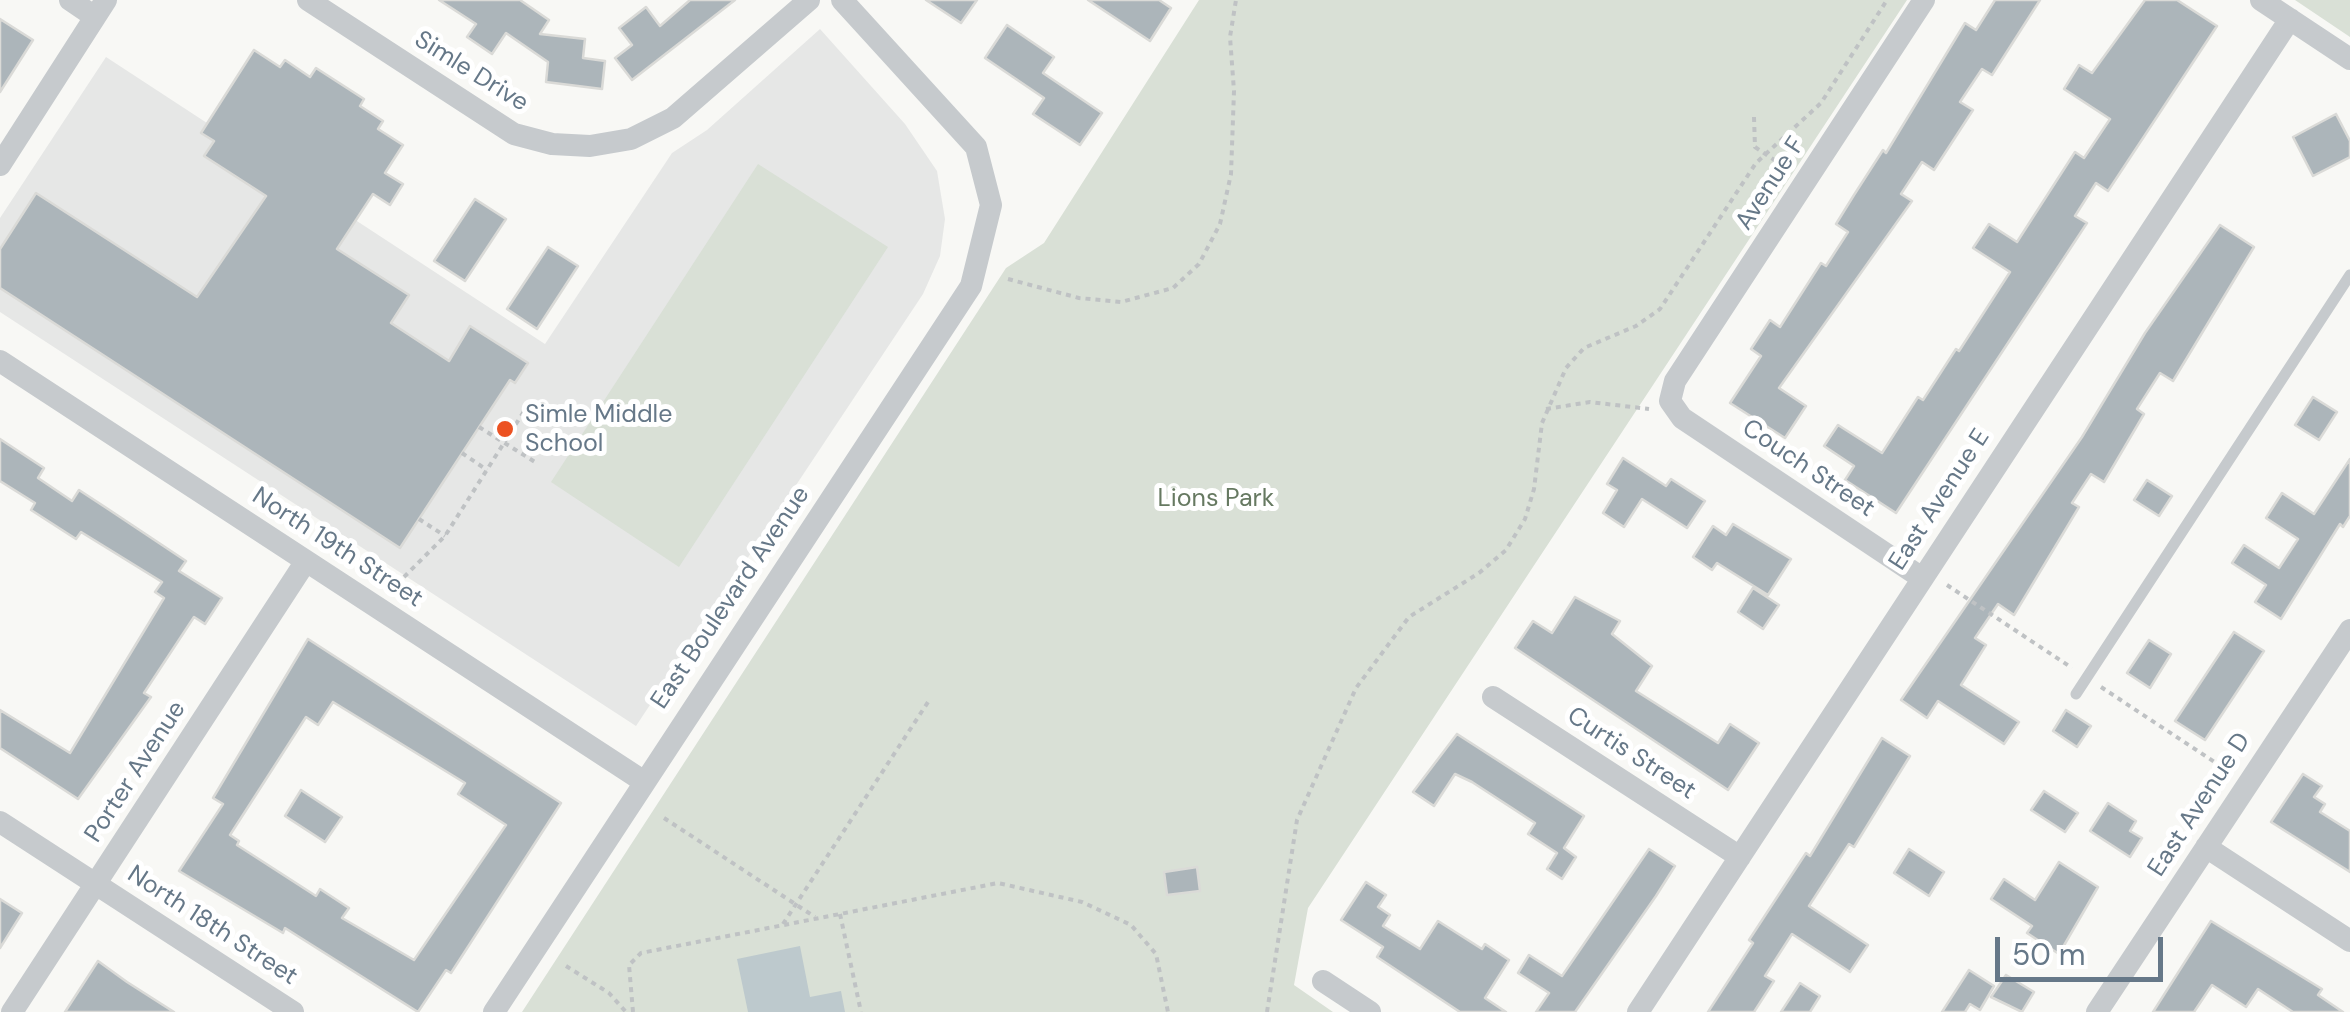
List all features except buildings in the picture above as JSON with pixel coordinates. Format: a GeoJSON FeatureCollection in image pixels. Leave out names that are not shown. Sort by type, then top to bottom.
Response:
{"type":"FeatureCollection","features":[{"type":"Feature","properties":{"kind":"street"},"geometry":{"type":"LineString","coordinates":[[0,165],[101,8],[70,0]]}},
{"type":"Feature","properties":{"kind":"street","name":"Simle Drive"},"geometry":{"type":"LineString","coordinates":[[308,0],[514,134],[552,144],[590,146],[631,139],[674,118],[810,0]]}},
{"type":"Feature","properties":{"kind":"street","name":"East Boulevard Avenue"},"geometry":{"type":"LineString","coordinates":[[494,1012],[971,286],[991,205],[976,147],[842,0]]}},
{"type":"Feature","properties":{"kind":"street","name":"Avenue F"},"geometry":{"type":"LineString","coordinates":[[1670,401],[1676,381],[1924,0]]}},
{"type":"Feature","properties":{"kind":"street"},"geometry":{"type":"LineString","coordinates":[[2262,0],[2350,59]]}},
{"type":"Feature","properties":{"kind":"street","name":"East Avenue E"},"geometry":{"type":"LineString","coordinates":[[1638,1012],[2290,19]]}},
{"type":"Feature","properties":{"kind":"street","name":"North 19th Street"},"geometry":{"type":"LineString","coordinates":[[0,362],[643,781]]}},
{"type":"Feature","properties":{"kind":"street","name":"Couch Street"},"geometry":{"type":"LineString","coordinates":[[1670,401],[1682,418],[1922,578]]}},
{"type":"Feature","properties":{"kind":"street","name":"Porter Avenue"},"geometry":{"type":"LineString","coordinates":[[12,1012],[306,561]]}},
{"type":"Feature","properties":{"kind":"street","name":"East Avenue D"},"geometry":{"type":"LineString","coordinates":[[2099,1011],[2350,630]]}},
{"type":"Feature","properties":{"kind":"street","name":"Curtis Street"},"geometry":{"type":"LineString","coordinates":[[1493,697],[1740,856]]}},
{"type":"Feature","properties":{"kind":"street","name":"North 18th Street"},"geometry":{"type":"LineString","coordinates":[[0,822],[293,1012]]}},
{"type":"Feature","properties":{"kind":"street"},"geometry":{"type":"LineString","coordinates":[[2206,847],[2350,942]]}},
{"type":"Feature","properties":{"kind":"street"},"geometry":{"type":"LineString","coordinates":[[1323,981],[1370,1012]]}},
{"type":"Feature","properties":{"kind":"lane"},"geometry":{"type":"LineString","coordinates":[[2076,694],[2350,275]]}},
{"type":"Feature","properties":{"kind":"path"},"geometry":{"type":"LineString","coordinates":[[1008,279],[1080,298],[1121,302],[1173,288],[1199,264],[1220,224],[1231,174],[1234,105],[1230,37],[1236,0]]}},
{"type":"Feature","properties":{"kind":"path"},"geometry":{"type":"LineString","coordinates":[[1267,1012],[1292,838],[1341,717],[1400,626],[1495,561],[1517,534],[1534,488],[1546,409],[1566,368],[1584,348],[1649,319],[1671,297],[1764,154],[1821,103],[1887,0]]}},
{"type":"Feature","properties":{"kind":"path"},"geometry":{"type":"LineString","coordinates":[[1754,117],[1755,147],[1806,180]]}},
{"type":"Feature","properties":{"kind":"path"},"geometry":{"type":"LineString","coordinates":[[1546,409],[1590,402],[1640,411],[1670,401]]}},
{"type":"Feature","properties":{"kind":"path"},"geometry":{"type":"LineString","coordinates":[[404,577],[445,536],[528,405],[558,423]]}},
{"type":"Feature","properties":{"kind":"path"},"geometry":{"type":"LineString","coordinates":[[480,427],[535,462]]}},
{"type":"Feature","properties":{"kind":"path"},"geometry":{"type":"LineString","coordinates":[[462,454],[487,470]]}},
{"type":"Feature","properties":{"kind":"path"},"geometry":{"type":"LineString","coordinates":[[419,519],[445,536]]}},
{"type":"Feature","properties":{"kind":"path"},"geometry":{"type":"LineString","coordinates":[[783,924],[930,699]]}},
{"type":"Feature","properties":{"kind":"path"},"geometry":{"type":"LineString","coordinates":[[664,818],[815,917]]}},
{"type":"Feature","properties":{"kind":"path"},"geometry":{"type":"LineString","coordinates":[[630,1012],[629,966],[636,956],[988,884],[1020,886],[1082,902],[1120,918],[1150,944],[1160,965],[1168,1012]]}},
{"type":"Feature","properties":{"kind":"path"},"geometry":{"type":"LineString","coordinates":[[840,912],[861,1012]]}},
{"type":"Feature","properties":{"kind":"path"},"geometry":{"type":"LineString","coordinates":[[566,966],[609,993],[630,1012]]}},
{"type":"Feature","properties":{"kind":"shaded area","name":"Simle Middle School"},"geometry":{"type":"Polygon","coordinates":[[[820,29],[905,124],[937,171],[945,219],[940,256],[923,294],[636,726],[0,312],[0,218],[106,57],[545,344],[672,153],[707,130],[820,29]]]}},
{"type":"Feature","properties":{"kind":"shaded area"},"geometry":{"type":"Polygon","coordinates":[[[800,946],[810,997],[841,991],[845,1012],[748,1012],[737,959],[800,946]]]}},
{"type":"Feature","properties":{"kind":"green space","name":"Lions Park"},"geometry":{"type":"Polygon","coordinates":[[[1199,0],[1907,0],[1308,908],[1294,985],[1333,1012],[522,1012],[1006,268],[1044,243],[1199,0]]]}},
{"type":"Feature","properties":{"kind":"green space"},"geometry":{"type":"Polygon","coordinates":[[[2295,0],[2350,0],[2350,37],[2295,0]]]}},
{"type":"Feature","properties":{"kind":"green space"},"geometry":{"type":"Polygon","coordinates":[[[758,164],[888,247],[679,567],[551,482],[758,164]]]}},
{"type":"Feature","properties":{"kind":"place","name":"Simle Middle School"},"geometry":{"type":"Point","coordinates":[505,429]}}]}
